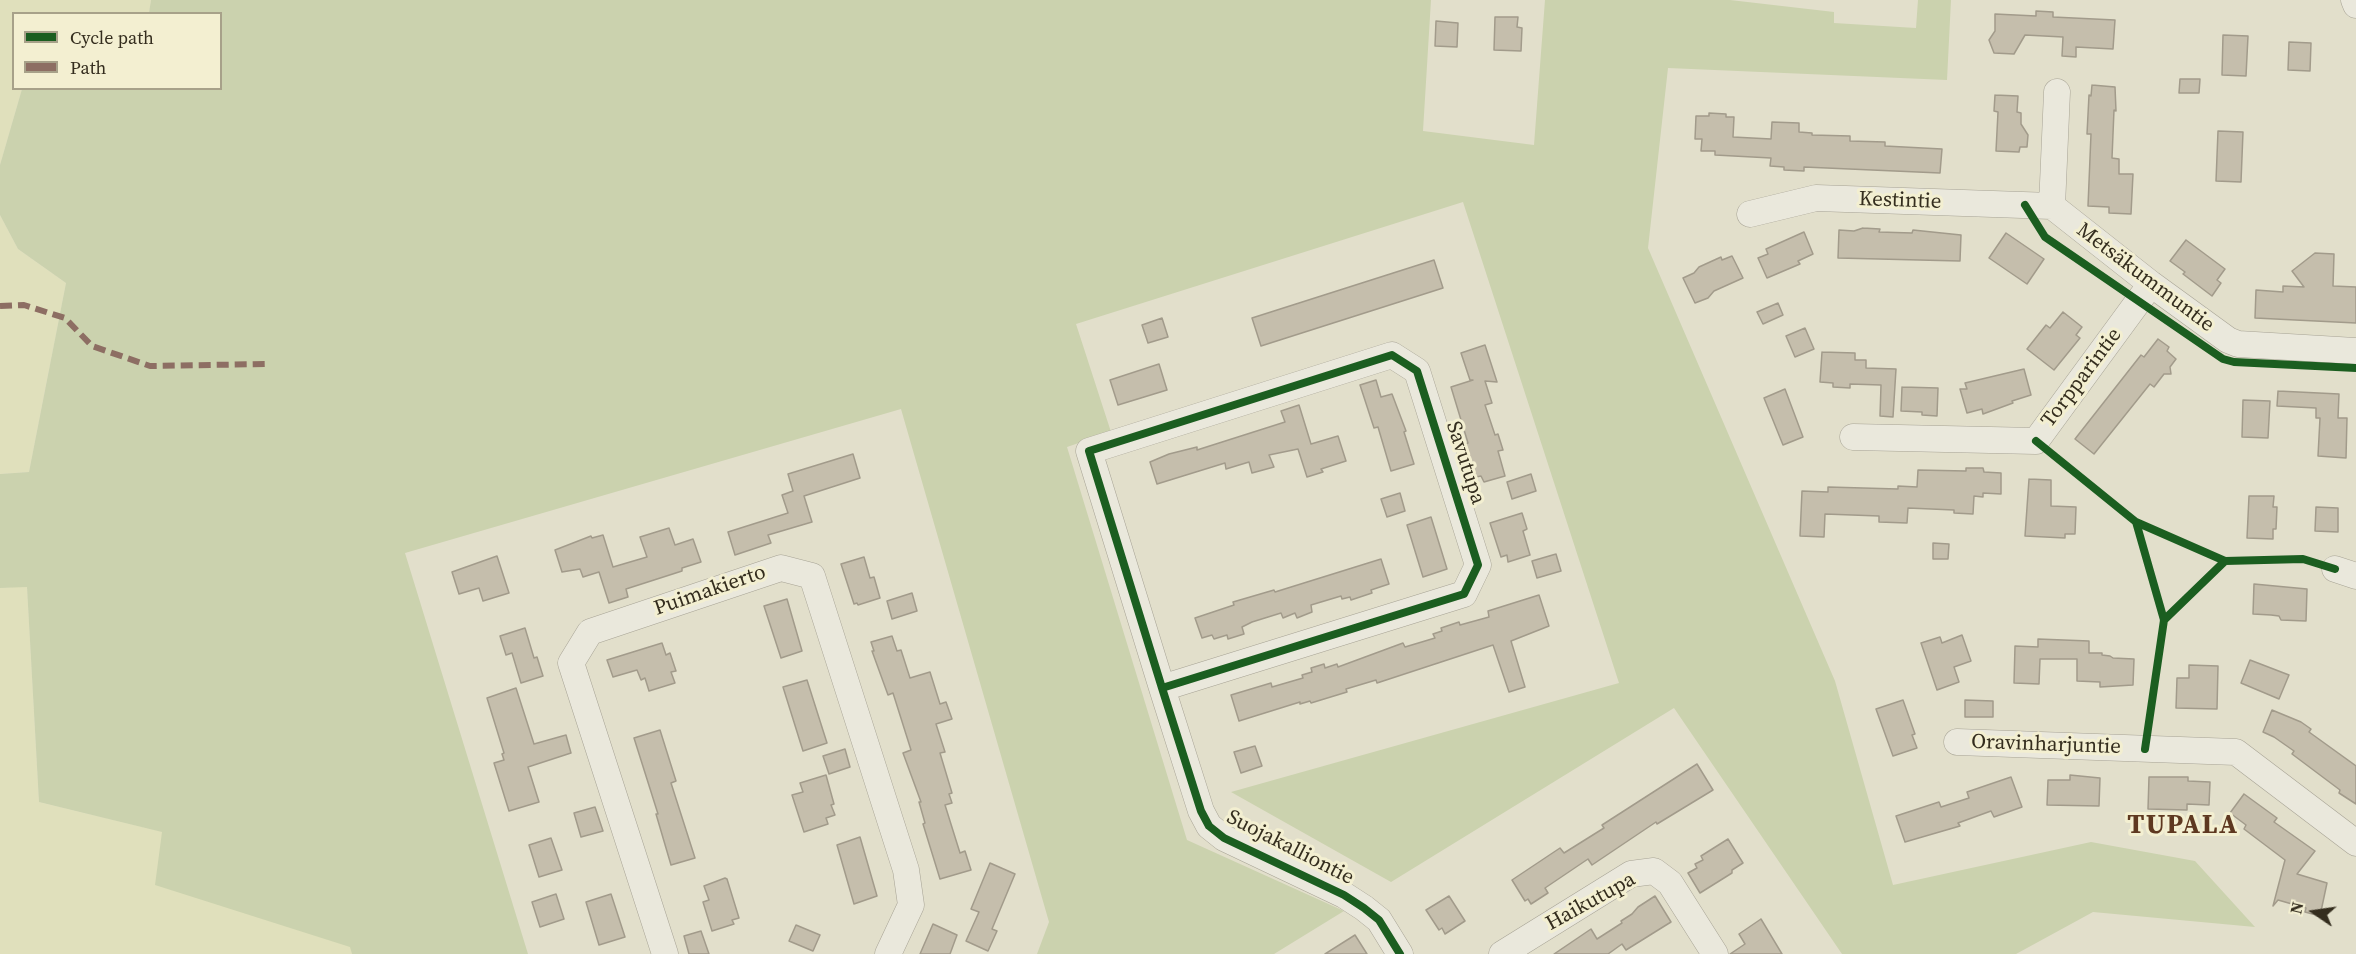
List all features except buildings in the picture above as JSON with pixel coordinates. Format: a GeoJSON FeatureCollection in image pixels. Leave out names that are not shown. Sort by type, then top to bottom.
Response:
{"type":"FeatureCollection","features":[{"type":"Feature","properties":{"kind":"street"},"geometry":{"type":"LineString","coordinates":[[2354,0],[2356,4]]}},
{"type":"Feature","properties":{"kind":"street"},"geometry":{"type":"LineString","coordinates":[[2052,206],[2057,92]]}},
{"type":"Feature","properties":{"kind":"street","name":"Kestintie"},"geometry":{"type":"LineString","coordinates":[[1750,214],[1816,198],[2052,206]]}},
{"type":"Feature","properties":{"kind":"street","name":"Metsäkummuntie"},"geometry":{"type":"LineString","coordinates":[[2052,206],[2151,284],[2228,340],[2238,344],[2356,351]]}},
{"type":"Feature","properties":{"kind":"street","name":"Torpparintie"},"geometry":{"type":"LineString","coordinates":[[1853,437],[2036,441],[2151,284]]}},
{"type":"Feature","properties":{"kind":"street","name":"Savutupa"},"geometry":{"type":"LineString","coordinates":[[1089,451],[1392,355],[1417,371],[1475,555],[1478,565],[1464,594],[1162,688]]}},
{"type":"Feature","properties":{"kind":"street","name":"Suojakalliontie"},"geometry":{"type":"LineString","coordinates":[[1089,451],[1201,811],[1209,826],[1224,838],[1344,895],[1364,908],[1379,920],[1400,954]]}},
{"type":"Feature","properties":{"kind":"street","name":"Puimakierto"},"geometry":{"type":"LineString","coordinates":[[665,954],[571,663],[590,632],[781,568],[812,576],[906,870],[910,905],[888,954]]}},
{"type":"Feature","properties":{"kind":"street","name":"Oravinharjuntie"},"geometry":{"type":"LineString","coordinates":[[1957,742],[2236,752],[2356,843]]}},
{"type":"Feature","properties":{"kind":"street","name":"Haikutupa"},"geometry":{"type":"LineString","coordinates":[[1502,954],[1631,874],[1654,871],[1670,883],[1715,954]]}},
{"type":"Feature","properties":{"kind":"green space"},"geometry":{"type":"Polygon","coordinates":[[[0,0],[151,0],[149,12],[12,12],[12,90],[22,90],[0,165],[0,0]]]}},
{"type":"Feature","properties":{"kind":"green space"},"geometry":{"type":"Polygon","coordinates":[[[151,0],[1431,0],[1423,131],[1534,145],[1545,0],[1730,0],[1834,12],[1834,23],[1916,28],[1918,0],[1951,0],[1947,80],[1668,68],[1648,248],[1835,681],[1893,885],[2091,842],[2195,861],[2255,927],[2093,912],[2016,954],[1842,954],[1674,708],[1391,882],[1231,792],[1619,683],[1463,202],[1076,324],[1111,432],[1067,447],[1187,840],[1344,911],[1274,954],[1037,954],[1049,922],[901,409],[405,553],[528,954],[352,954],[350,947],[155,885],[162,832],[39,802],[27,587],[0,588],[0,474],[29,472],[66,283],[18,249],[0,215],[0,165],[22,90],[222,90],[222,12],[149,12],[151,0]]]}},
{"type":"Feature","properties":{"kind":"green space"},"geometry":{"type":"Polygon","coordinates":[[[0,215],[18,249],[66,283],[29,472],[0,474],[0,215]]]}},
{"type":"Feature","properties":{"kind":"green space"},"geometry":{"type":"Polygon","coordinates":[[[27,586],[39,802],[163,832],[351,947],[352,954],[0,954],[0,588],[27,586]]]}},
{"type":"Feature","properties":{"kind":"marked path"},"geometry":{"type":"LineString","coordinates":[[0,306],[24,305],[65,318],[92,346],[150,366],[268,364]]}},
{"type":"Feature","properties":{"kind":"cycle path"},"geometry":{"type":"LineString","coordinates":[[2025,205],[2045,237],[2223,359],[2234,362],[2356,368]]}},
{"type":"Feature","properties":{"kind":"cycle path"},"geometry":{"type":"LineString","coordinates":[[1162,688],[1464,594],[1478,565],[1417,371],[1392,355],[1089,451],[1162,688],[1201,811],[1209,826],[1224,838],[1344,895],[1364,908],[1379,920],[1400,954]]}},
{"type":"Feature","properties":{"kind":"cycle path"},"geometry":{"type":"LineString","coordinates":[[2036,441],[2136,522],[2225,561],[2303,559],[2335,569]]}},
{"type":"Feature","properties":{"kind":"cycle path"},"geometry":{"type":"LineString","coordinates":[[2136,522],[2164,620],[2145,749]]}},
{"type":"Feature","properties":{"kind":"cycle path"},"geometry":{"type":"LineString","coordinates":[[2164,620],[2225,561]]}},
{"type":"Feature","properties":{"kind":"district","name":"TUPALA"},"geometry":{"type":"Point","coordinates":[2183,826]}}]}
